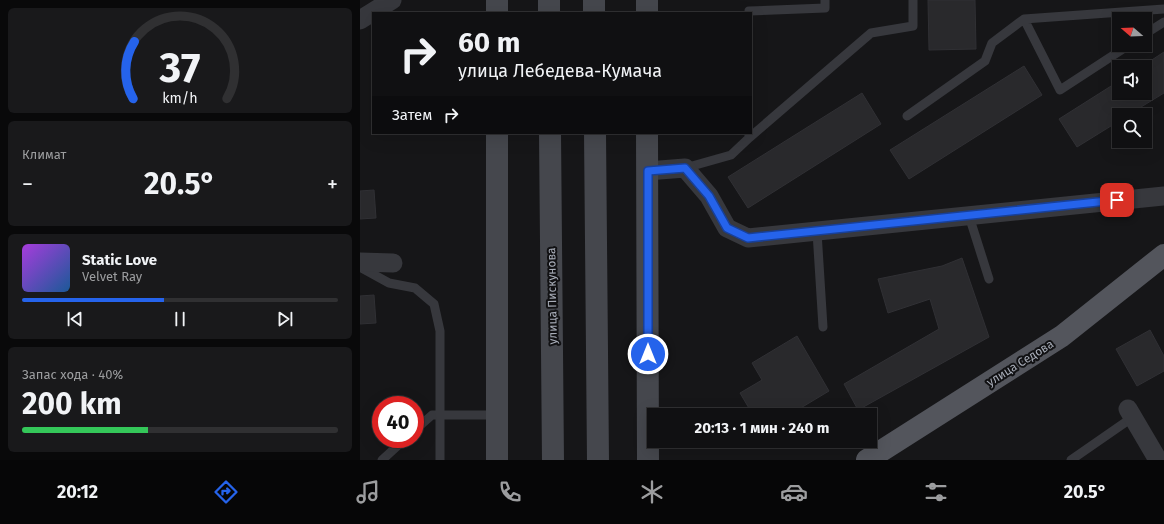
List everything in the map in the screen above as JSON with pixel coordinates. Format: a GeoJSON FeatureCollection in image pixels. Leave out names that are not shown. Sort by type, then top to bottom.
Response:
{"type":"FeatureCollection","features":[{"type":"Feature","properties":{"kind":"main road","name":"улица Седова"},"geometry":{"type":"LineString","coordinates":[[867,460],[1062,336],[1164,255]]}},
{"type":"Feature","properties":{"kind":"street"},"geometry":{"type":"LineString","coordinates":[[373,12],[392,0]]}},
{"type":"Feature","properties":{"kind":"street"},"geometry":{"type":"LineString","coordinates":[[497,0],[497,12]]}},
{"type":"Feature","properties":{"kind":"street"},"geometry":{"type":"LineString","coordinates":[[549,0],[549,12]]}},
{"type":"Feature","properties":{"kind":"street"},"geometry":{"type":"LineString","coordinates":[[594,0],[594,12]]}},
{"type":"Feature","properties":{"kind":"street"},"geometry":{"type":"LineString","coordinates":[[647,0],[647,12]]}},
{"type":"Feature","properties":{"kind":"street"},"geometry":{"type":"LineString","coordinates":[[360,20],[372,12]]}},
{"type":"Feature","properties":{"kind":"street"},"geometry":{"type":"LineString","coordinates":[[497,134],[497,460]]}},
{"type":"Feature","properties":{"kind":"street","name":"улица Пискунова"},"geometry":{"type":"LineString","coordinates":[[550,134],[553,460]]}},
{"type":"Feature","properties":{"kind":"street"},"geometry":{"type":"LineString","coordinates":[[595,134],[598,460]]}},
{"type":"Feature","properties":{"kind":"street"},"geometry":{"type":"LineString","coordinates":[[647,134],[648,460]]}},
{"type":"Feature","properties":{"kind":"street"},"geometry":{"type":"LineString","coordinates":[[648,171],[685,168],[709,196],[727,228],[748,238],[1164,196]]}},
{"type":"Feature","properties":{"kind":"street"},"geometry":{"type":"LineString","coordinates":[[360,262],[393,262]]}},
{"type":"Feature","properties":{"kind":"street"},"geometry":{"type":"LineString","coordinates":[[1131,413],[1158,460]]}},
{"type":"Feature","properties":{"kind":"lane"},"geometry":{"type":"LineString","coordinates":[[749,12],[825,8],[825,0]]}},
{"type":"Feature","properties":{"kind":"lane"},"geometry":{"type":"LineString","coordinates":[[752,133],[871,33],[914,26],[913,0]]}},
{"type":"Feature","properties":{"kind":"lane"},"geometry":{"type":"LineString","coordinates":[[907,116],[985,61],[992,43],[1024,19],[1164,9]]}},
{"type":"Feature","properties":{"kind":"lane"},"geometry":{"type":"LineString","coordinates":[[1024,19],[1060,90],[1118,52]]}},
{"type":"Feature","properties":{"kind":"lane"},"geometry":{"type":"LineString","coordinates":[[1152,30],[1164,22]]}},
{"type":"Feature","properties":{"kind":"lane"},"geometry":{"type":"LineString","coordinates":[[685,168],[731,155],[749,136]]}},
{"type":"Feature","properties":{"kind":"lane"},"geometry":{"type":"LineString","coordinates":[[969,216],[989,279]]}},
{"type":"Feature","properties":{"kind":"lane"},"geometry":{"type":"LineString","coordinates":[[817,232],[823,327]]}},
{"type":"Feature","properties":{"kind":"lane"},"geometry":{"type":"LineString","coordinates":[[360,268],[389,283],[415,288],[434,304],[440,331],[436,415],[440,460]]}},
{"type":"Feature","properties":{"kind":"lane"},"geometry":{"type":"LineString","coordinates":[[1071,460],[1131,413]]}},
{"type":"Feature","properties":{"kind":"lane"},"geometry":{"type":"LineString","coordinates":[[424,424],[436,415],[497,415]]}},
{"type":"Feature","properties":{"kind":"lane"},"geometry":{"type":"LineString","coordinates":[[382,460],[395,448]]}},
{"type":"Feature","properties":{"kind":"building"},"geometry":{"type":"Polygon","coordinates":[[[928,0],[975,0],[976,49],[929,50],[928,0]]]}},
{"type":"Feature","properties":{"kind":"building"},"geometry":{"type":"Polygon","coordinates":[[[1164,52],[1164,93],[1139,108],[1112,108],[1112,125],[1077,147],[1059,119],[1112,85],[1112,100],[1152,100],[1152,60],[1164,52]]]}},
{"type":"Feature","properties":{"kind":"building"},"geometry":{"type":"Polygon","coordinates":[[[1024,66],[1042,95],[909,179],[890,150],[1024,66]]]}},
{"type":"Feature","properties":{"kind":"building"},"geometry":{"type":"Polygon","coordinates":[[[862,93],[881,124],[748,208],[728,177],[862,93]]]}},
{"type":"Feature","properties":{"kind":"building"},"geometry":{"type":"Polygon","coordinates":[[[374,190],[376,218],[360,219],[360,191],[374,190]]]}},
{"type":"Feature","properties":{"kind":"building"},"geometry":{"type":"Polygon","coordinates":[[[962,258],[989,337],[862,408],[857,408],[844,384],[939,329],[930,299],[888,313],[878,279],[942,266],[962,258]]]}},
{"type":"Feature","properties":{"kind":"building"},"geometry":{"type":"Polygon","coordinates":[[[374,295],[376,323],[360,324],[360,296],[374,295]]]}},
{"type":"Feature","properties":{"kind":"building"},"geometry":{"type":"Polygon","coordinates":[[[1150,330],[1164,356],[1164,371],[1137,386],[1116,349],[1150,330]]]}},
{"type":"Feature","properties":{"kind":"building"},"geometry":{"type":"Polygon","coordinates":[[[797,336],[829,391],[801,408],[749,408],[740,393],[762,380],[752,363],[797,336]]]}},
{"type":"Feature","properties":{"kind":"route"},"geometry":{"type":"LineString","coordinates":[[648,354],[648,171],[685,168],[709,196],[727,228],[748,238],[860,228],[1117,200]]}}]}
